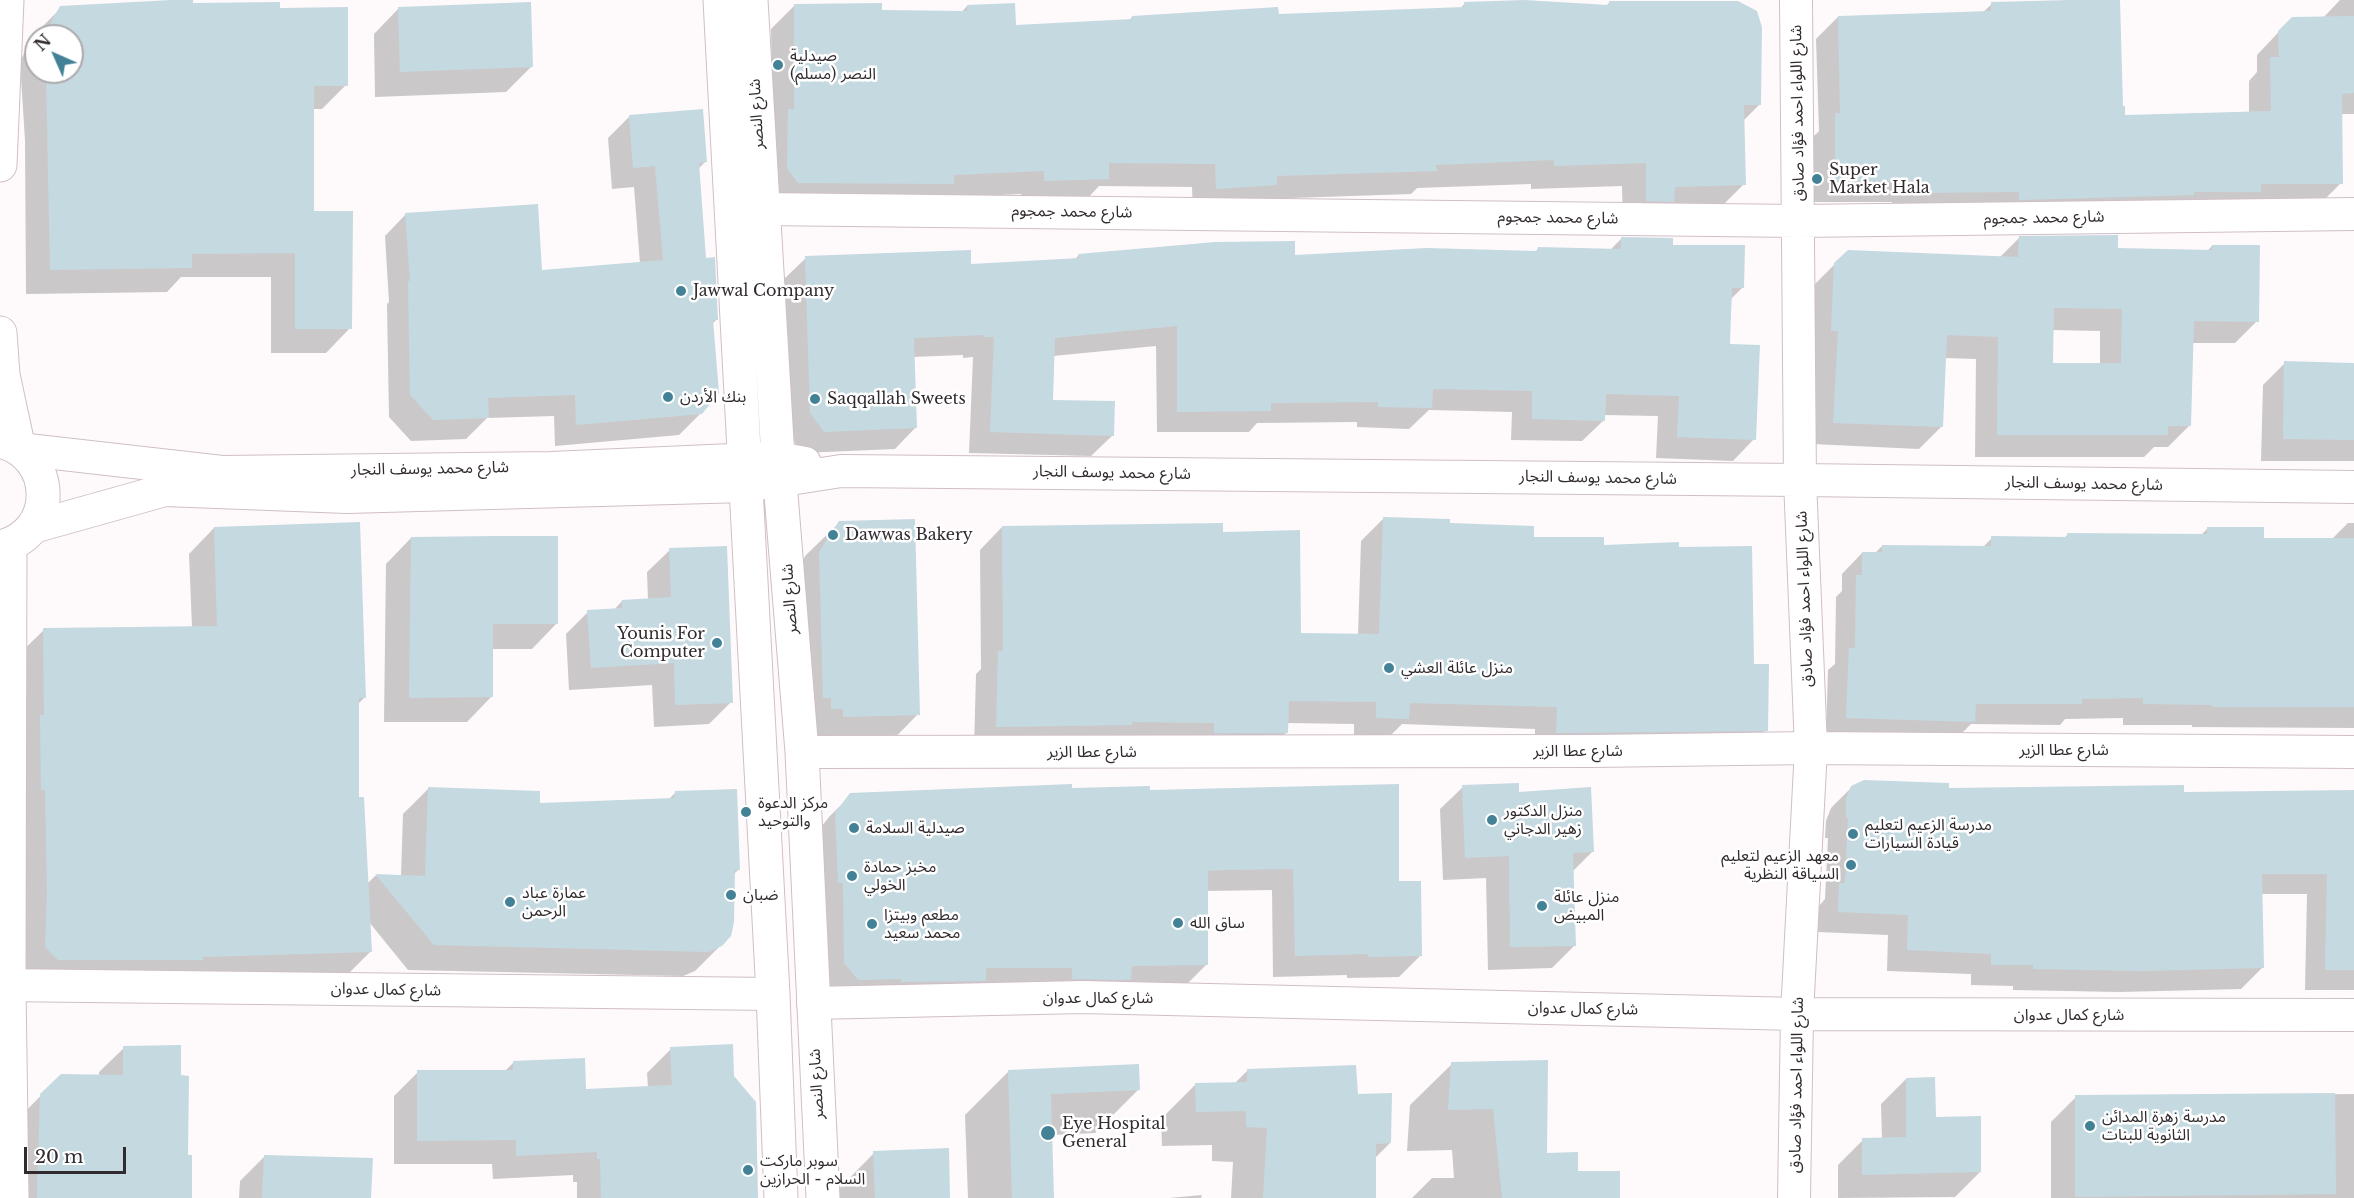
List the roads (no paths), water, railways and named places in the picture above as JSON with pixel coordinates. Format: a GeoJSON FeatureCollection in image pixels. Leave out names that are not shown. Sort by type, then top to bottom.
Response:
{"type":"FeatureCollection","features":[{"type":"Feature","properties":{"kind":"main road"},"geometry":{"type":"LineString","coordinates":[[0,165],[7,0]]}},
{"type":"Feature","properties":{"kind":"main road","name":"شارع النصر"},"geometry":{"type":"LineString","coordinates":[[720,0],[773,994],[781,1198]]}},
{"type":"Feature","properties":{"kind":"main road","name":"شارع النصر"},"geometry":{"type":"LineString","coordinates":[[751,0],[762,209],[802,752],[824,1198]]}},
{"type":"Feature","properties":{"kind":"main road"},"geometry":{"type":"LineString","coordinates":[[0,333],[10,445],[32,461],[41,476],[44,494],[41,511],[14,539],[4,985],[12,1198]]}},
{"type":"Feature","properties":{"kind":"street","name":"شارع اللواء احمد فؤاد صادق"},"geometry":{"type":"LineString","coordinates":[[1794,1198],[1797,1014],[1811,748],[1800,480],[1796,0]]}},
{"type":"Feature","properties":{"kind":"street","name":"شارع محمد جمجوم"},"geometry":{"type":"LineString","coordinates":[[762,209],[1799,220],[2354,214]]}},
{"type":"Feature","properties":{"kind":"street","name":"شارع محمد يوسف النجار"},"geometry":{"type":"LineString","coordinates":[[10,445],[222,472],[551,468],[745,473]]}},
{"type":"Feature","properties":{"kind":"street","name":"شارع محمد يوسف النجار"},"geometry":{"type":"LineString","coordinates":[[14,539],[165,490],[347,497],[780,470],[2354,488]]}},
{"type":"Feature","properties":{"kind":"street","name":"شارع عطا الزير"},"geometry":{"type":"LineString","coordinates":[[802,752],[1568,752],[1811,748],[2354,752]]}},
{"type":"Feature","properties":{"kind":"street","name":"شارع كمال عدوان"},"geometry":{"type":"LineString","coordinates":[[4,985],[773,994]]}},
{"type":"Feature","properties":{"kind":"street","name":"شارع كمال عدوان"},"geometry":{"type":"LineString","coordinates":[[813,1003],[1083,997],[1797,1014],[2354,1015]]}},
{"type":"Feature","properties":{"kind":"place","name":"صيدلية النصر (مسلم)"},"geometry":{"type":"Point","coordinates":[778,65]}},
{"type":"Feature","properties":{"kind":"place","name":"Super Market Hala"},"geometry":{"type":"Point","coordinates":[1817,179]}},
{"type":"Feature","properties":{"kind":"place","name":"Jawwal Company"},"geometry":{"type":"Point","coordinates":[681,291]}},
{"type":"Feature","properties":{"kind":"place","name":"بنك الأردن"},"geometry":{"type":"Point","coordinates":[668,397]}},
{"type":"Feature","properties":{"kind":"place","name":"Saqqallah Sweets"},"geometry":{"type":"Point","coordinates":[815,399]}},
{"type":"Feature","properties":{"kind":"place","name":"Dawwas Bakery"},"geometry":{"type":"Point","coordinates":[833,535]}},
{"type":"Feature","properties":{"kind":"place","name":"Younis For Computer"},"geometry":{"type":"Point","coordinates":[717,643]}},
{"type":"Feature","properties":{"kind":"place","name":"منزل عائلة العشي"},"geometry":{"type":"Point","coordinates":[1389,668]}},
{"type":"Feature","properties":{"kind":"place","name":"مركز الدعوة والتوحيد"},"geometry":{"type":"Point","coordinates":[746,812]}},
{"type":"Feature","properties":{"kind":"place","name":"منزل الدكتور زهير الدجاني"},"geometry":{"type":"Point","coordinates":[1492,820]}},
{"type":"Feature","properties":{"kind":"place","name":"صيدلية السلامة"},"geometry":{"type":"Point","coordinates":[854,828]}},
{"type":"Feature","properties":{"kind":"place","name":"مدرسة الزعيم لتعليم قيادة السيارات"},"geometry":{"type":"Point","coordinates":[1853,834]}},
{"type":"Feature","properties":{"kind":"place","name":"معهد الزعيم لتعليم السياقة النظرية"},"geometry":{"type":"Point","coordinates":[1851,865]}},
{"type":"Feature","properties":{"kind":"place","name":"مخبز حمادة الخولي"},"geometry":{"type":"Point","coordinates":[852,876]}},
{"type":"Feature","properties":{"kind":"place","name":"ضبان"},"geometry":{"type":"Point","coordinates":[731,895]}},
{"type":"Feature","properties":{"kind":"place","name":"عمارة عباد الرحمن"},"geometry":{"type":"Point","coordinates":[510,902]}},
{"type":"Feature","properties":{"kind":"place","name":"منزل عائلة المبيض"},"geometry":{"type":"Point","coordinates":[1542,906]}},
{"type":"Feature","properties":{"kind":"place","name":"ساق الله"},"geometry":{"type":"Point","coordinates":[1178,923]}},
{"type":"Feature","properties":{"kind":"place","name":"مطعم وبيتزا محمد سعيد"},"geometry":{"type":"Point","coordinates":[872,924]}},
{"type":"Feature","properties":{"kind":"place","name":"مدرسة زهرة المدائن الثانوية للبنات"},"geometry":{"type":"Point","coordinates":[2090,1126]}},
{"type":"Feature","properties":{"kind":"place","name":"Eye Hospital General"},"geometry":{"type":"Point","coordinates":[1048,1133]}},
{"type":"Feature","properties":{"kind":"place","name":"سوبر ماركت السلام - الحرازين"},"geometry":{"type":"Point","coordinates":[748,1170]}}]}
